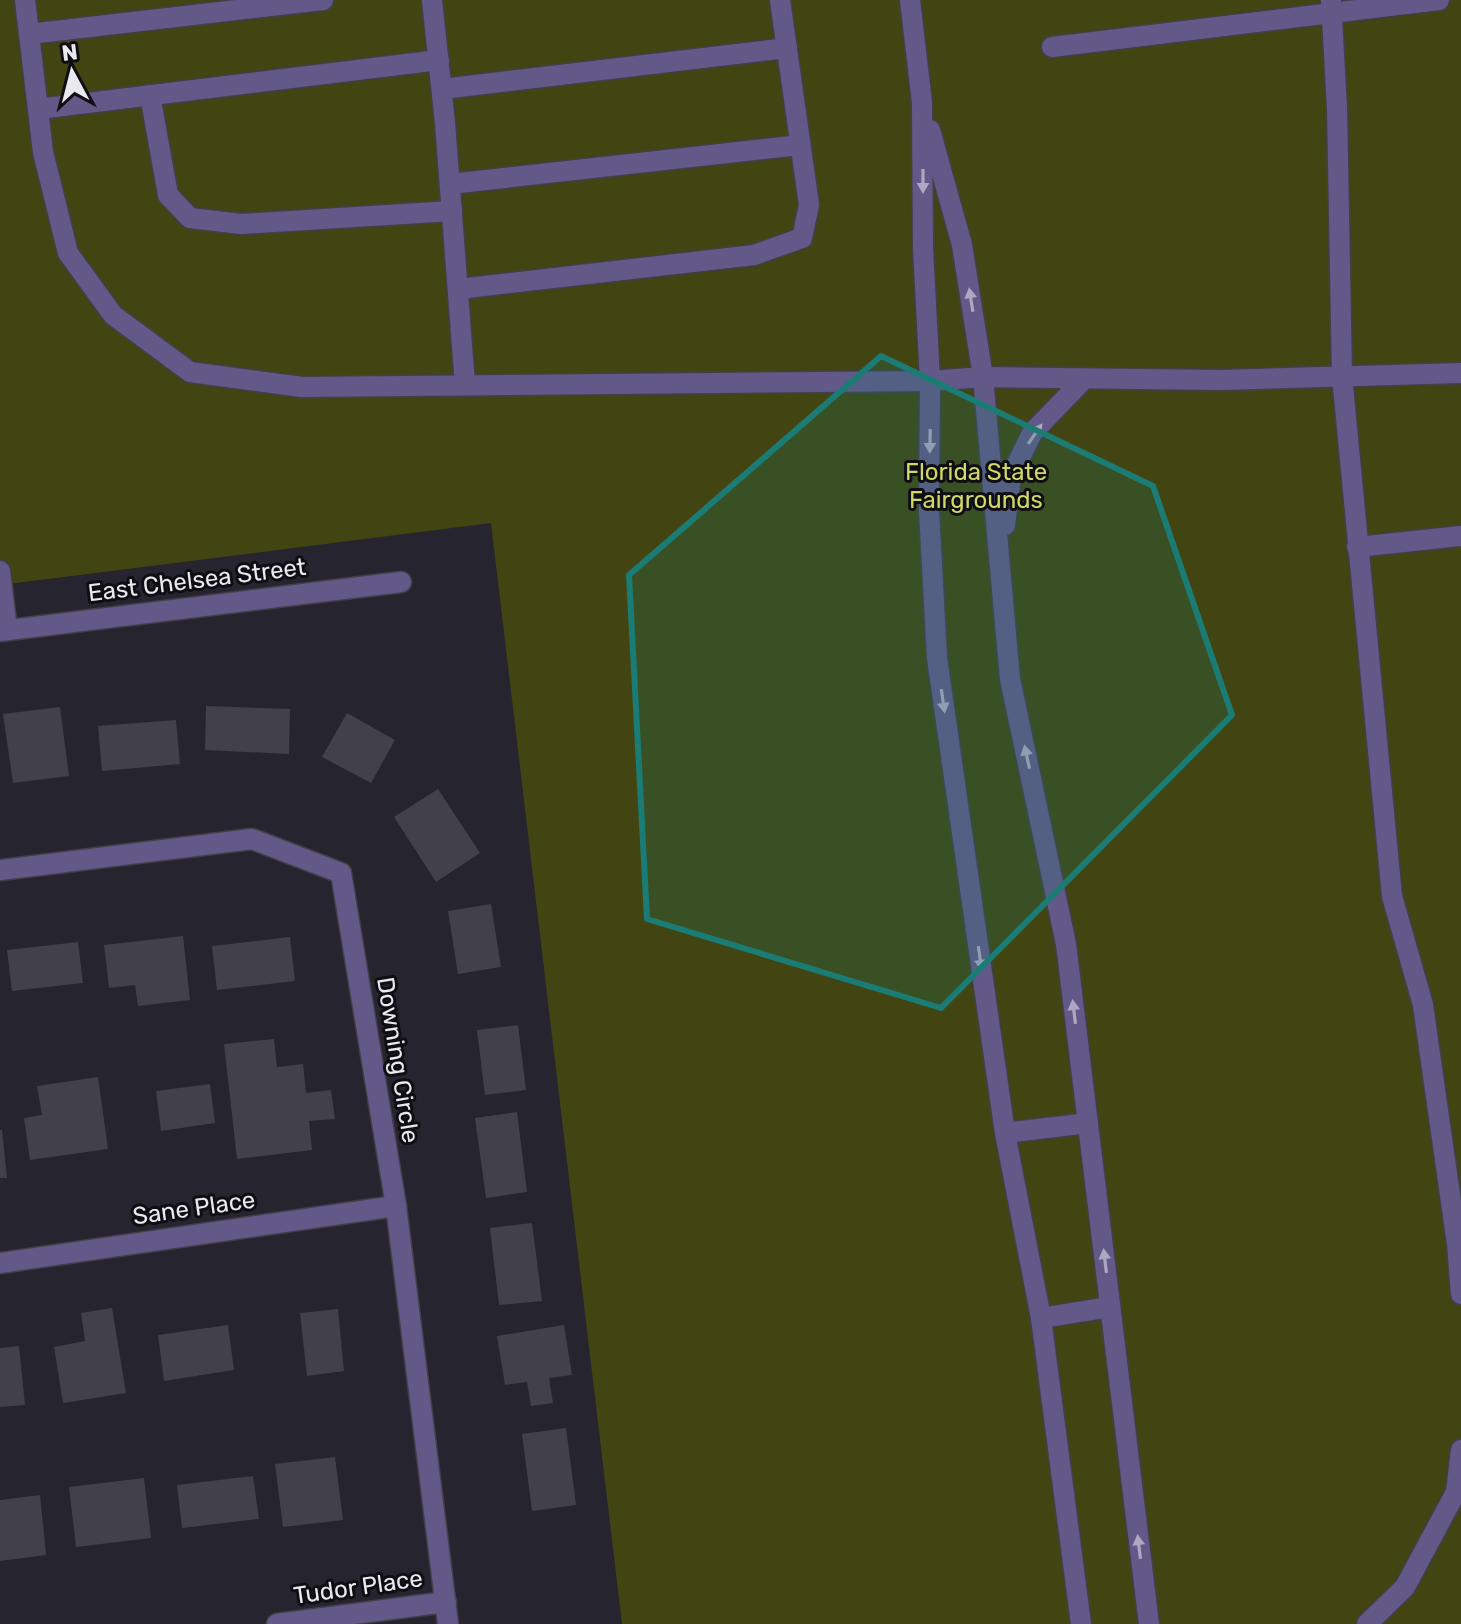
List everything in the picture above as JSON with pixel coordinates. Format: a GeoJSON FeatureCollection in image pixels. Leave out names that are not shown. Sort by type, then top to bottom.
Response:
{"type":"FeatureCollection","features":[{"type":"Feature","properties":{"kind":"street"},"geometry":{"type":"LineString","coordinates":[[25,0],[43,152],[68,253],[113,315],[190,372],[302,387],[930,381],[983,377],[1221,380],[1461,373]]}},
{"type":"Feature","properties":{"kind":"street"},"geometry":{"type":"LineString","coordinates":[[29,34],[323,0]]}},
{"type":"Feature","properties":{"kind":"street"},"geometry":{"type":"LineString","coordinates":[[432,0],[465,385]]}},
{"type":"Feature","properties":{"kind":"street"},"geometry":{"type":"LineString","coordinates":[[458,289],[754,255],[802,238],[809,205],[780,0]]}},
{"type":"Feature","properties":{"kind":"street"},"geometry":{"type":"LineString","coordinates":[[910,0],[922,103],[923,248],[930,381],[929,511],[937,658],[1005,1133],[1041,1318],[1081,1624]]}},
{"type":"Feature","properties":{"kind":"street"},"geometry":{"type":"LineString","coordinates":[[1052,47],[1332,7],[1439,0]]}},
{"type":"Feature","properties":{"kind":"street"},"geometry":{"type":"LineString","coordinates":[[1332,7],[1342,376],[1357,547],[1392,896],[1423,1005],[1457,1244],[1461,1294]]}},
{"type":"Feature","properties":{"kind":"street"},"geometry":{"type":"LineString","coordinates":[[442,89],[787,48]]}},
{"type":"Feature","properties":{"kind":"street"},"geometry":{"type":"LineString","coordinates":[[38,109],[439,60]]}},
{"type":"Feature","properties":{"kind":"street"},"geometry":{"type":"LineString","coordinates":[[150,95],[168,195],[190,218],[241,224],[452,211]]}},
{"type":"Feature","properties":{"kind":"street"},"geometry":{"type":"LineString","coordinates":[[922,103],[962,245],[983,377],[1010,679],[1066,944],[1149,1624]]}},
{"type":"Feature","properties":{"kind":"street"},"geometry":{"type":"LineString","coordinates":[[450,184],[800,145]]}},
{"type":"Feature","properties":{"kind":"street"},"geometry":{"type":"LineString","coordinates":[[1000,561],[1011,476],[1032,433],[1084,379]]}},
{"type":"Feature","properties":{"kind":"street"},"geometry":{"type":"LineString","coordinates":[[1357,547],[1461,536]]}},
{"type":"Feature","properties":{"kind":"street"},"geometry":{"type":"LineString","coordinates":[[0,571],[4,630]]}},
{"type":"Feature","properties":{"kind":"street","name":"East Chelsea Street"},"geometry":{"type":"LineString","coordinates":[[4,630],[401,582]]}},
{"type":"Feature","properties":{"kind":"street","name":"Downing Circle"},"geometry":{"type":"LineString","coordinates":[[0,870],[252,839],[341,873],[396,1206],[448,1624]]}},
{"type":"Feature","properties":{"kind":"street"},"geometry":{"type":"LineString","coordinates":[[1005,1133],[1088,1123]]}},
{"type":"Feature","properties":{"kind":"street","name":"Sane Place"},"geometry":{"type":"LineString","coordinates":[[0,1263],[396,1206]]}},
{"type":"Feature","properties":{"kind":"street"},"geometry":{"type":"LineString","coordinates":[[1041,1318],[1110,1307]]}},
{"type":"Feature","properties":{"kind":"street"},"geometry":{"type":"LineString","coordinates":[[1367,1624],[1405,1587],[1456,1492],[1461,1450]]}},
{"type":"Feature","properties":{"kind":"street","name":"Tudor Place"},"geometry":{"type":"LineString","coordinates":[[277,1624],[446,1602]]}},
{"type":"Feature","properties":{"kind":"highlighted area"},"geometry":{"type":"Polygon","coordinates":[[[881,356],[1153,486],[1232,715],[941,1008],[647,919],[629,575],[881,356]]]}},
{"type":"Feature","properties":{"kind":"green space","name":"Florida State Fairgrounds"},"geometry":{"type":"Polygon","coordinates":[[[0,0],[1461,0],[1461,1624],[622,1624],[491,523],[0,585],[0,0]]]}},
{"type":"Feature","properties":{"kind":"building"},"geometry":{"type":"Polygon","coordinates":[[[206,706],[290,709],[289,754],[205,750],[206,706]]]}},
{"type":"Feature","properties":{"kind":"building"},"geometry":{"type":"Polygon","coordinates":[[[60,707],[69,776],[13,783],[3,714],[60,707]]]}},
{"type":"Feature","properties":{"kind":"building"},"geometry":{"type":"Polygon","coordinates":[[[347,713],[395,740],[371,783],[322,757],[347,713]]]}},
{"type":"Feature","properties":{"kind":"building"},"geometry":{"type":"Polygon","coordinates":[[[176,720],[180,764],[102,771],[98,726],[176,720]]]}},
{"type":"Feature","properties":{"kind":"building"},"geometry":{"type":"Polygon","coordinates":[[[438,789],[480,853],[436,882],[394,817],[438,789]]]}},
{"type":"Feature","properties":{"kind":"building"},"geometry":{"type":"Polygon","coordinates":[[[491,904],[501,967],[458,974],[448,911],[491,904]]]}},
{"type":"Feature","properties":{"kind":"building"},"geometry":{"type":"Polygon","coordinates":[[[183,936],[190,1000],[138,1006],[135,985],[109,988],[104,945],[183,936]]]}},
{"type":"Feature","properties":{"kind":"building"},"geometry":{"type":"Polygon","coordinates":[[[290,937],[295,981],[217,990],[212,946],[290,937]]]}},
{"type":"Feature","properties":{"kind":"building"},"geometry":{"type":"Polygon","coordinates":[[[78,942],[83,983],[12,991],[7,950],[78,942]]]}},
{"type":"Feature","properties":{"kind":"building"},"geometry":{"type":"Polygon","coordinates":[[[518,1025],[526,1090],[485,1095],[477,1030],[518,1025]]]}},
{"type":"Feature","properties":{"kind":"building"},"geometry":{"type":"Polygon","coordinates":[[[274,1039],[277,1067],[303,1064],[306,1093],[331,1090],[335,1119],[309,1121],[312,1150],[237,1159],[224,1044],[274,1039]]]}},
{"type":"Feature","properties":{"kind":"building"},"geometry":{"type":"Polygon","coordinates":[[[98,1077],[108,1149],[30,1160],[24,1118],[42,1115],[37,1086],[98,1077]]]}},
{"type":"Feature","properties":{"kind":"building"},"geometry":{"type":"Polygon","coordinates":[[[210,1084],[215,1123],[161,1131],[156,1091],[210,1084]]]}},
{"type":"Feature","properties":{"kind":"building"},"geometry":{"type":"Polygon","coordinates":[[[517,1112],[527,1192],[486,1198],[475,1118],[517,1112]]]}},
{"type":"Feature","properties":{"kind":"building"},"geometry":{"type":"Polygon","coordinates":[[[2,1130],[7,1178],[0,1178],[2,1130]]]}},
{"type":"Feature","properties":{"kind":"building"},"geometry":{"type":"Polygon","coordinates":[[[532,1223],[542,1301],[499,1305],[490,1228],[532,1223]]]}},
{"type":"Feature","properties":{"kind":"building"},"geometry":{"type":"Polygon","coordinates":[[[112,1308],[126,1393],[63,1403],[54,1347],[85,1341],[81,1313],[112,1308]]]}},
{"type":"Feature","properties":{"kind":"building"},"geometry":{"type":"Polygon","coordinates":[[[338,1309],[344,1371],[307,1376],[300,1313],[338,1309]]]}},
{"type":"Feature","properties":{"kind":"building"},"geometry":{"type":"Polygon","coordinates":[[[228,1325],[234,1370],[164,1381],[158,1335],[228,1325]]]}},
{"type":"Feature","properties":{"kind":"building"},"geometry":{"type":"Polygon","coordinates":[[[564,1325],[572,1375],[549,1378],[553,1403],[531,1406],[527,1382],[505,1385],[497,1336],[564,1325]]]}},
{"type":"Feature","properties":{"kind":"building"},"geometry":{"type":"Polygon","coordinates":[[[19,1346],[25,1405],[0,1407],[0,1348],[19,1346]]]}},
{"type":"Feature","properties":{"kind":"building"},"geometry":{"type":"Polygon","coordinates":[[[566,1428],[576,1505],[532,1511],[522,1434],[566,1428]]]}},
{"type":"Feature","properties":{"kind":"building"},"geometry":{"type":"Polygon","coordinates":[[[335,1457],[343,1520],[283,1527],[275,1464],[335,1457]]]}},
{"type":"Feature","properties":{"kind":"building"},"geometry":{"type":"Polygon","coordinates":[[[253,1476],[259,1519],[182,1528],[177,1485],[253,1476]]]}},
{"type":"Feature","properties":{"kind":"building"},"geometry":{"type":"Polygon","coordinates":[[[144,1478],[151,1538],[76,1547],[69,1487],[144,1478]]]}},
{"type":"Feature","properties":{"kind":"building"},"geometry":{"type":"Polygon","coordinates":[[[40,1495],[46,1555],[0,1561],[0,1500],[40,1495]]]}}]}
